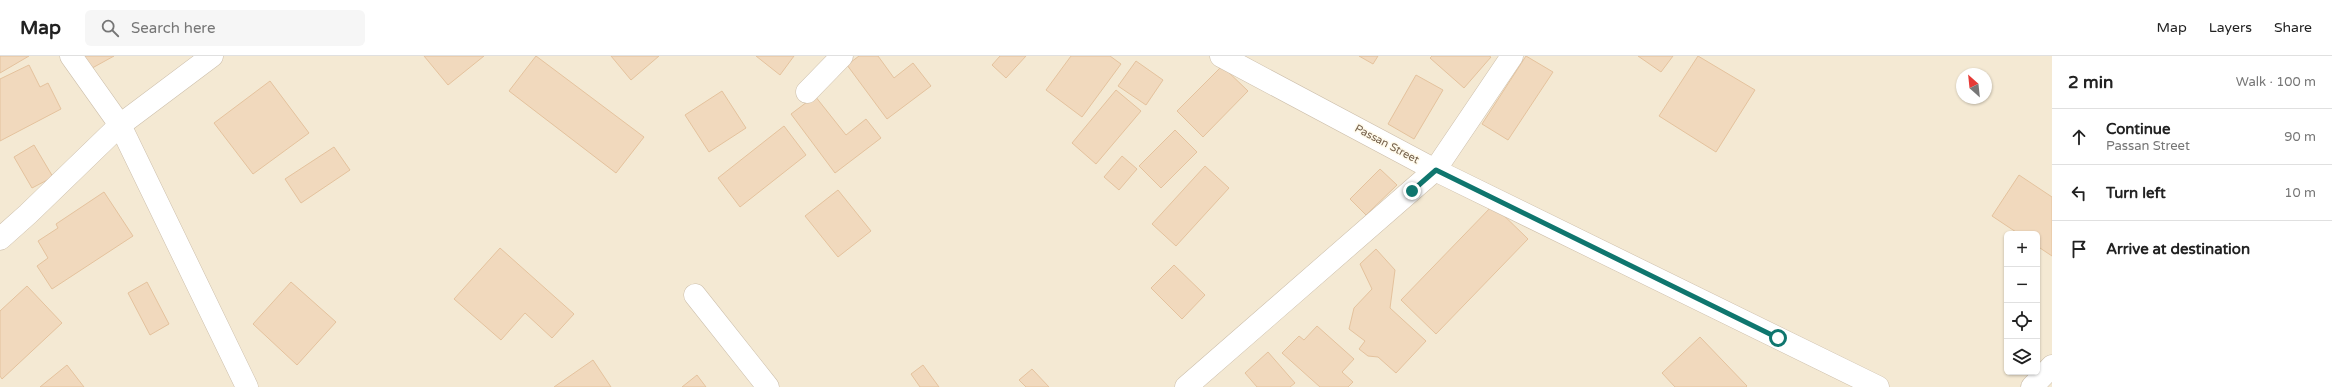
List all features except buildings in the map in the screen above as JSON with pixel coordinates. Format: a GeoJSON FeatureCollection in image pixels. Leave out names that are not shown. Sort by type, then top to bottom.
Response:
{"type":"FeatureCollection","features":[{"type":"Feature","properties":{"kind":"street"},"geometry":{"type":"LineString","coordinates":[[71,56],[120,125],[247,387]]}},
{"type":"Feature","properties":{"kind":"street"},"geometry":{"type":"LineString","coordinates":[[0,239],[120,125],[212,56]]}},
{"type":"Feature","properties":{"kind":"street"},"geometry":{"type":"LineString","coordinates":[[807,92],[842,56]]}},
{"type":"Feature","properties":{"kind":"street","name":"Passan Street"},"geometry":{"type":"LineString","coordinates":[[1221,56],[1438,167],[1878,387]]}},
{"type":"Feature","properties":{"kind":"street"},"geometry":{"type":"LineString","coordinates":[[1186,387],[1438,167],[1513,56]]}},
{"type":"Feature","properties":{"kind":"street"},"geometry":{"type":"LineString","coordinates":[[695,295],[768,387]]}},
{"type":"Feature","properties":{"kind":"street"},"geometry":{"type":"LineString","coordinates":[[2032,387],[2052,366]]}},
{"type":"Feature","properties":{"kind":"shaded area"},"geometry":{"type":"Polygon","coordinates":[[[0,56],[2052,56],[2052,387],[0,387],[0,56]]]}},
{"type":"Feature","properties":{"kind":"route"},"geometry":{"type":"LineString","coordinates":[[1412,191],[1436,170],[1778,338]]}}]}
